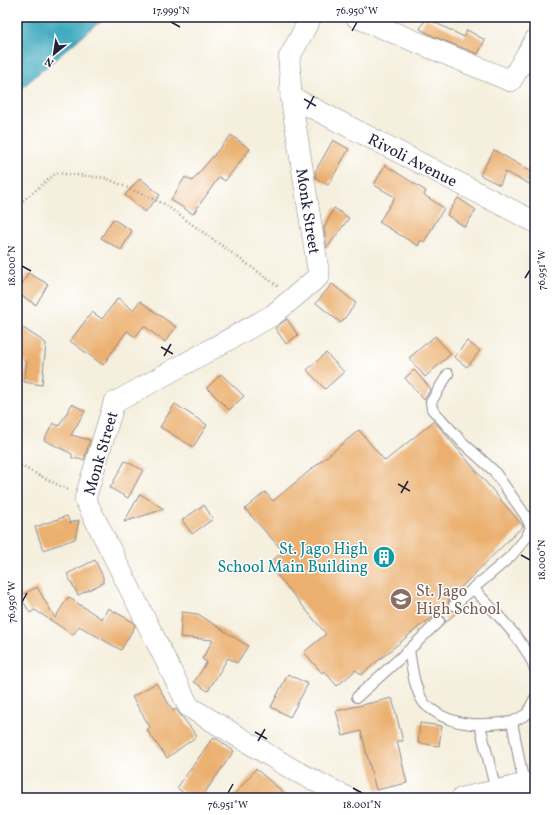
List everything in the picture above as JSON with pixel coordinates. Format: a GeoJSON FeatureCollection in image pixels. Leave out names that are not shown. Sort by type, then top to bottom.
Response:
{"type":"FeatureCollection","features":[{"type":"Feature","properties":{"kind":"street","name":"Monk Street"},"geometry":{"type":"LineString","coordinates":[[311,17],[290,58],[291,97],[319,276],[273,315],[114,403],[85,499],[188,707],[292,769],[348,798]]}},
{"type":"Feature","properties":{"kind":"street"},"geometry":{"type":"LineString","coordinates":[[356,17],[511,81],[535,40]]}},
{"type":"Feature","properties":{"kind":"street","name":"Rivoli Avenue"},"geometry":{"type":"LineString","coordinates":[[291,97],[535,222]]}},
{"type":"Feature","properties":{"kind":"street"},"geometry":{"type":"LineString","coordinates":[[462,798],[529,783]]}},
{"type":"Feature","properties":{"kind":"lane"},"geometry":{"type":"LineString","coordinates":[[448,374],[431,402],[432,410],[462,442],[494,471],[531,527],[526,538],[510,557],[454,605]]}},
{"type":"Feature","properties":{"kind":"lane"},"geometry":{"type":"LineString","coordinates":[[473,588],[514,634],[535,669]]}},
{"type":"Feature","properties":{"kind":"lane"},"geometry":{"type":"LineString","coordinates":[[357,697],[439,621]]}},
{"type":"Feature","properties":{"kind":"lane"},"geometry":{"type":"LineString","coordinates":[[409,650],[414,679],[425,704],[442,717],[459,722],[480,725],[512,722],[526,714],[535,698]]}},
{"type":"Feature","properties":{"kind":"lane"},"geometry":{"type":"LineString","coordinates":[[512,722],[529,783]]}},
{"type":"Feature","properties":{"kind":"lane"},"geometry":{"type":"LineString","coordinates":[[480,725],[496,791]]}},
{"type":"Feature","properties":{"kind":"path"},"geometry":{"type":"LineString","coordinates":[[17,206],[56,174],[106,178],[164,204],[294,298]]}},
{"type":"Feature","properties":{"kind":"path"},"geometry":{"type":"LineString","coordinates":[[17,464],[85,499]]}},
{"type":"Feature","properties":{"kind":"water"},"geometry":{"type":"Polygon","coordinates":[[[17,17],[109,17],[94,26],[17,92],[17,17]]]}},
{"type":"Feature","properties":{"kind":"building"},"geometry":{"type":"Polygon","coordinates":[[[426,18],[464,37],[467,30],[485,40],[478,54],[435,37],[420,29],[426,18]]]}},
{"type":"Feature","properties":{"kind":"building"},"geometry":{"type":"Polygon","coordinates":[[[231,135],[250,149],[225,181],[219,177],[193,214],[171,200],[185,177],[192,181],[231,135]]]}},
{"type":"Feature","properties":{"kind":"building"},"geometry":{"type":"Polygon","coordinates":[[[333,140],[349,149],[328,185],[316,178],[315,172],[333,140]]]}},
{"type":"Feature","properties":{"kind":"building"},"geometry":{"type":"Polygon","coordinates":[[[494,150],[535,174],[534,186],[505,172],[500,185],[480,175],[494,150]]]}},
{"type":"Feature","properties":{"kind":"building"},"geometry":{"type":"Polygon","coordinates":[[[385,165],[426,191],[424,195],[444,208],[424,242],[421,240],[418,246],[379,222],[395,197],[374,185],[385,165]]]}},
{"type":"Feature","properties":{"kind":"building"},"geometry":{"type":"Polygon","coordinates":[[[140,178],[160,195],[145,212],[125,195],[140,178]]]}},
{"type":"Feature","properties":{"kind":"building"},"geometry":{"type":"Polygon","coordinates":[[[458,198],[476,210],[465,227],[447,215],[458,198]]]}},
{"type":"Feature","properties":{"kind":"building"},"geometry":{"type":"Polygon","coordinates":[[[334,208],[349,218],[327,248],[324,228],[334,208]]]}},
{"type":"Feature","properties":{"kind":"building"},"geometry":{"type":"Polygon","coordinates":[[[113,219],[132,231],[121,250],[101,238],[113,219]]]}},
{"type":"Feature","properties":{"kind":"building"},"geometry":{"type":"Polygon","coordinates":[[[28,273],[48,284],[36,305],[17,293],[28,273]]]}},
{"type":"Feature","properties":{"kind":"building"},"geometry":{"type":"Polygon","coordinates":[[[332,284],[356,303],[341,323],[316,303],[332,284]]]}},
{"type":"Feature","properties":{"kind":"building"},"geometry":{"type":"Polygon","coordinates":[[[118,298],[133,310],[140,301],[176,327],[165,342],[144,326],[135,337],[127,331],[103,365],[70,341],[92,312],[102,319],[118,298]]]}},
{"type":"Feature","properties":{"kind":"building"},"geometry":{"type":"Polygon","coordinates":[[[287,319],[298,335],[286,344],[275,328],[287,319]]]}},
{"type":"Feature","properties":{"kind":"building"},"geometry":{"type":"Polygon","coordinates":[[[17,324],[46,343],[42,385],[24,382],[27,362],[17,356],[17,324]]]}},
{"type":"Feature","properties":{"kind":"building"},"geometry":{"type":"Polygon","coordinates":[[[435,336],[451,354],[425,377],[409,358],[435,336]]]}},
{"type":"Feature","properties":{"kind":"building"},"geometry":{"type":"Polygon","coordinates":[[[467,341],[480,351],[467,367],[454,357],[467,341]]]}},
{"type":"Feature","properties":{"kind":"building"},"geometry":{"type":"Polygon","coordinates":[[[326,353],[344,372],[325,389],[307,370],[326,353]]]}},
{"type":"Feature","properties":{"kind":"building"},"geometry":{"type":"Polygon","coordinates":[[[414,370],[431,389],[424,400],[405,378],[414,370]]]}},
{"type":"Feature","properties":{"kind":"building"},"geometry":{"type":"Polygon","coordinates":[[[221,374],[244,396],[229,410],[207,388],[221,374]]]}},
{"type":"Feature","properties":{"kind":"building"},"geometry":{"type":"Polygon","coordinates":[[[72,404],[85,411],[71,435],[90,440],[84,460],[72,458],[72,454],[44,440],[53,423],[59,426],[72,404]]]}},
{"type":"Feature","properties":{"kind":"building"},"geometry":{"type":"Polygon","coordinates":[[[175,404],[207,425],[193,447],[160,427],[175,404]]]}},
{"type":"Feature","properties":{"kind":"building","name":"St. Jago High School Main Building"},"geometry":{"type":"Polygon","coordinates":[[[434,421],[523,526],[449,599],[449,609],[455,611],[459,610],[445,623],[443,616],[435,616],[421,625],[361,675],[356,670],[337,686],[324,671],[322,673],[304,652],[326,634],[268,564],[283,551],[245,509],[265,492],[273,501],[359,430],[385,461],[434,421]]]}},
{"type":"Feature","properties":{"kind":"building"},"geometry":{"type":"Polygon","coordinates":[[[125,461],[143,470],[128,498],[110,488],[125,461]]]}},
{"type":"Feature","properties":{"kind":"building"},"geometry":{"type":"Polygon","coordinates":[[[140,494],[164,509],[124,522],[140,494]]]}},
{"type":"Feature","properties":{"kind":"building"},"geometry":{"type":"Polygon","coordinates":[[[204,505],[213,519],[192,534],[182,520],[204,505]]]}},
{"type":"Feature","properties":{"kind":"building"},"geometry":{"type":"Polygon","coordinates":[[[67,516],[70,523],[79,520],[75,539],[43,550],[35,527],[67,516]]]}},
{"type":"Feature","properties":{"kind":"building"},"geometry":{"type":"Polygon","coordinates":[[[95,560],[103,577],[103,583],[78,595],[67,574],[95,560]]]}},
{"type":"Feature","properties":{"kind":"building"},"geometry":{"type":"Polygon","coordinates":[[[37,587],[55,618],[68,597],[102,619],[108,608],[133,622],[135,626],[121,650],[79,626],[73,635],[35,610],[30,613],[20,596],[37,587]]]}},
{"type":"Feature","properties":{"kind":"building"},"geometry":{"type":"Polygon","coordinates":[[[182,612],[198,614],[248,646],[237,663],[228,658],[208,691],[194,682],[207,662],[202,659],[213,640],[180,637],[182,612]]]}},
{"type":"Feature","properties":{"kind":"building"},"geometry":{"type":"Polygon","coordinates":[[[288,674],[308,684],[290,717],[271,707],[288,674]]]}},
{"type":"Feature","properties":{"kind":"building"},"geometry":{"type":"Polygon","coordinates":[[[156,683],[173,711],[176,709],[197,736],[167,758],[147,730],[150,727],[132,697],[156,683]]]}},
{"type":"Feature","properties":{"kind":"building"},"geometry":{"type":"Polygon","coordinates":[[[392,698],[403,741],[397,741],[407,783],[376,790],[361,731],[343,736],[336,711],[392,698]]]}},
{"type":"Feature","properties":{"kind":"building"},"geometry":{"type":"Polygon","coordinates":[[[420,723],[442,726],[439,746],[418,743],[420,723]]]}},
{"type":"Feature","properties":{"kind":"building"},"geometry":{"type":"Polygon","coordinates":[[[212,739],[217,739],[234,751],[201,798],[191,798],[177,788],[212,739]]]}},
{"type":"Feature","properties":{"kind":"building"},"geometry":{"type":"Polygon","coordinates":[[[256,769],[290,798],[231,798],[256,769]]]}},
{"type":"Feature","properties":{"kind":"place","name":"St. Jago High School Main Building"},"geometry":{"type":"Point","coordinates":[384,557]}},
{"type":"Feature","properties":{"kind":"place","name":"St. Jago High School"},"geometry":{"type":"Point","coordinates":[401,599]}}]}
